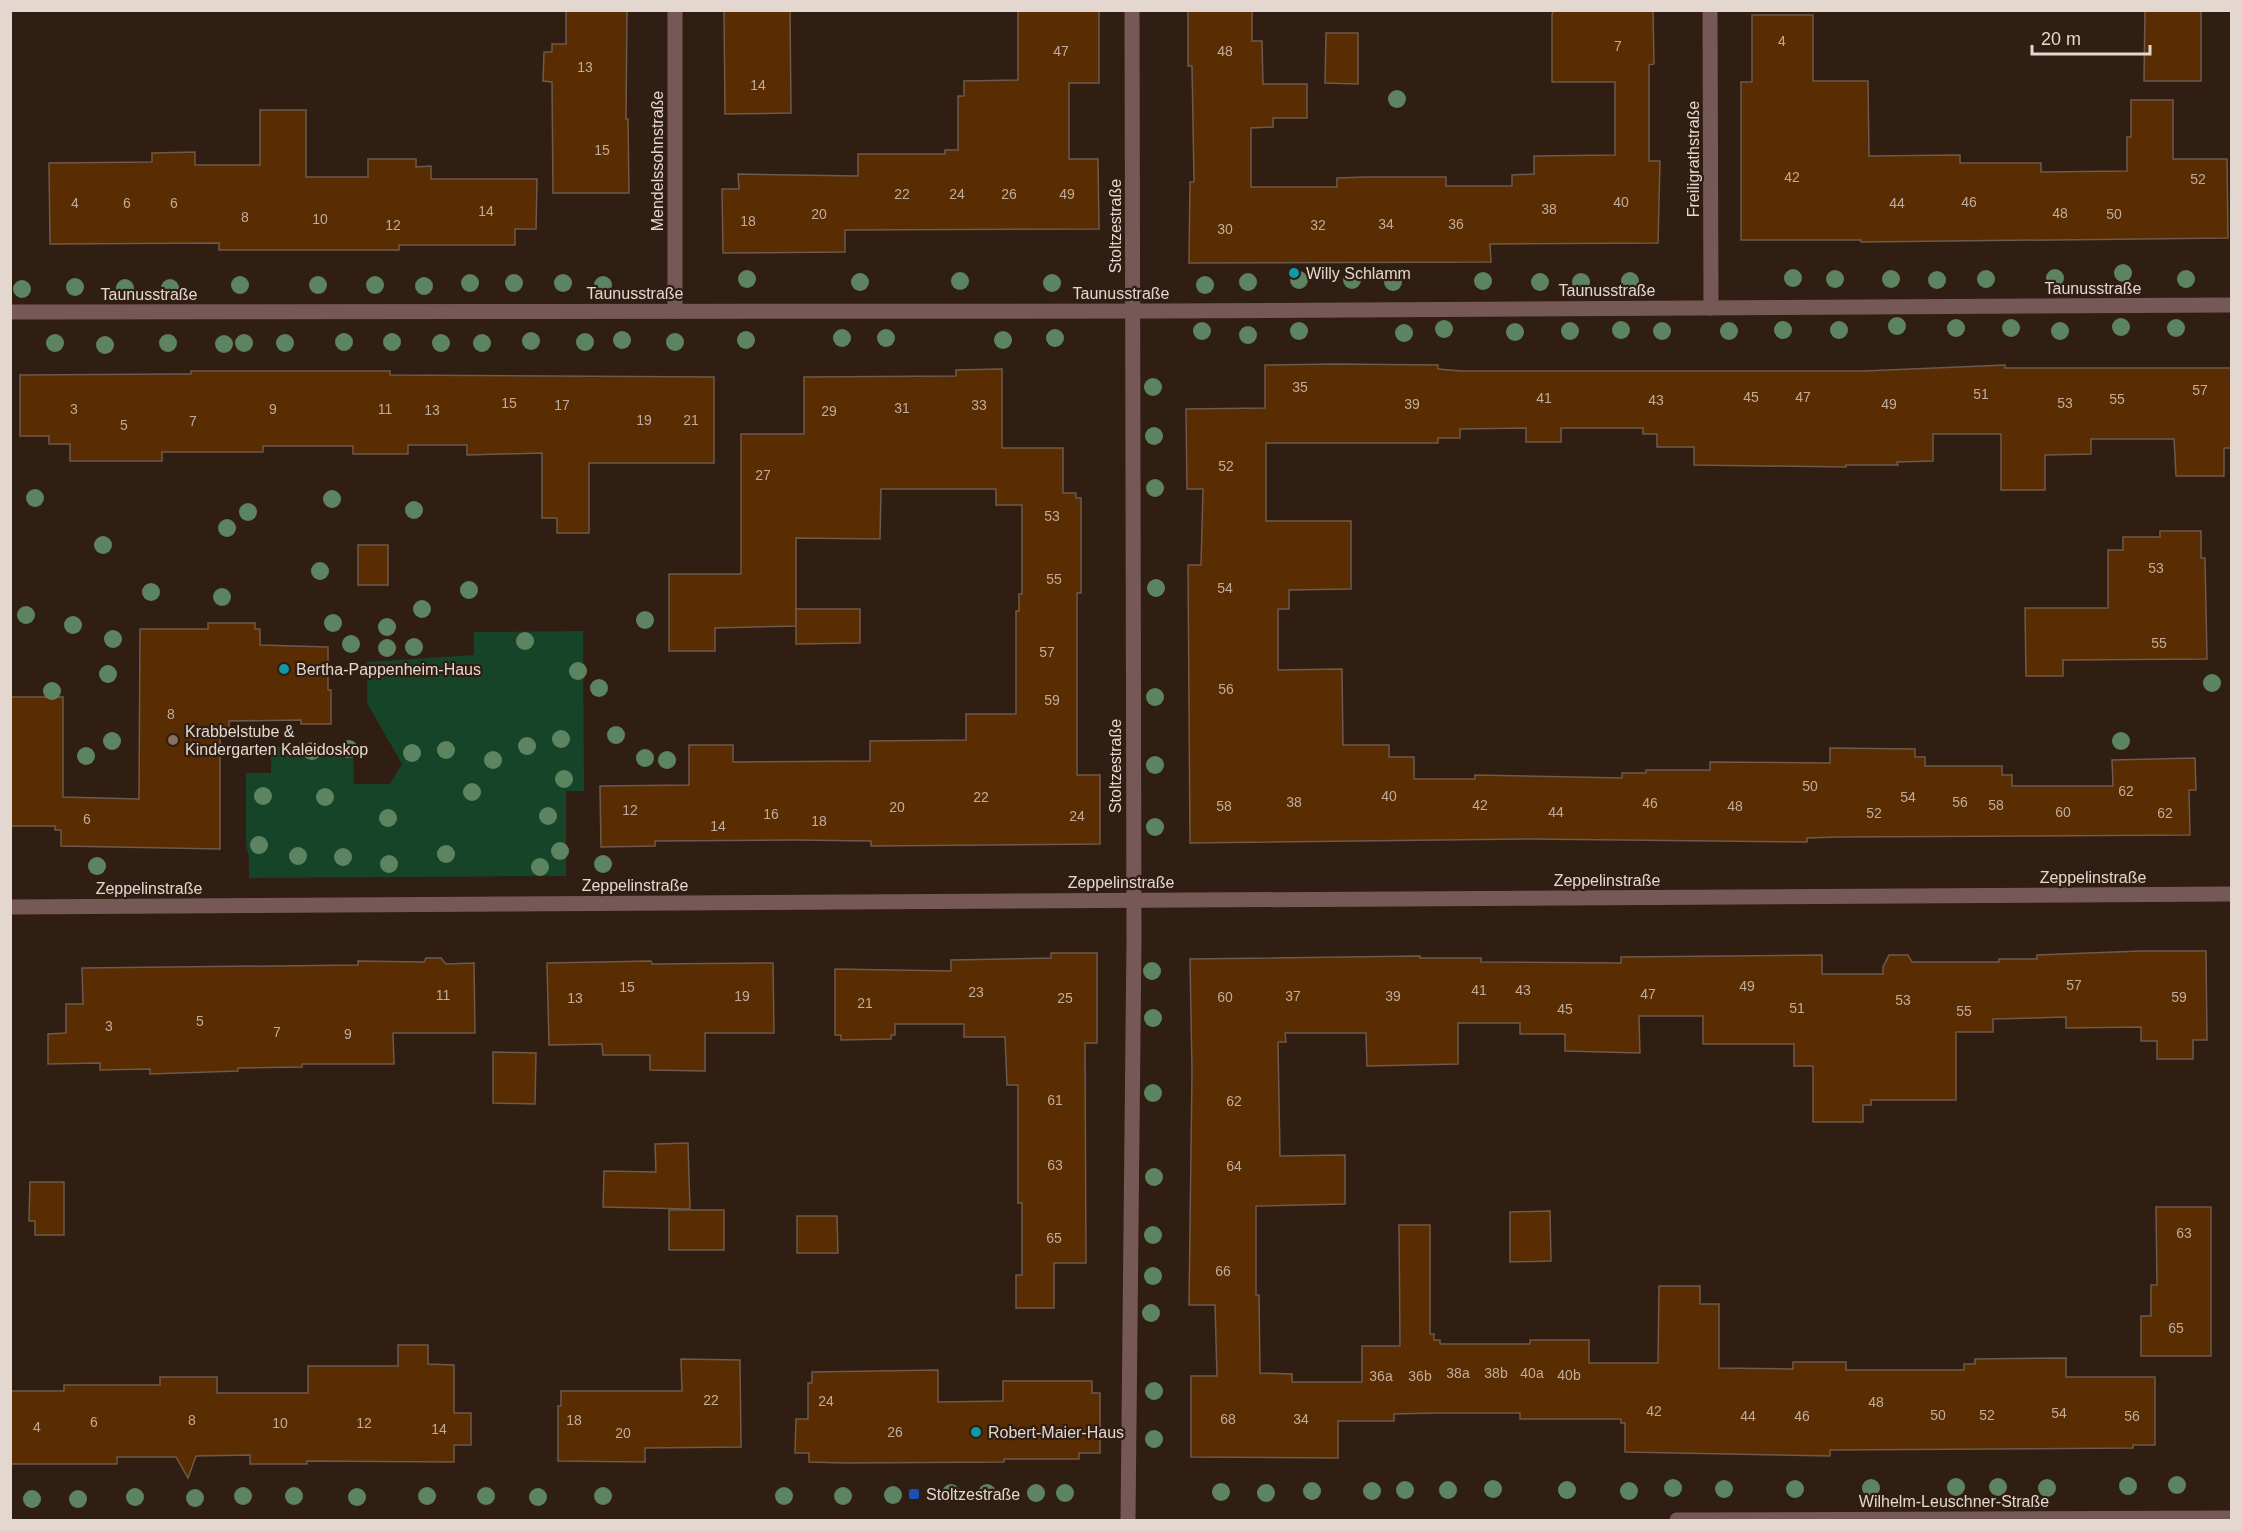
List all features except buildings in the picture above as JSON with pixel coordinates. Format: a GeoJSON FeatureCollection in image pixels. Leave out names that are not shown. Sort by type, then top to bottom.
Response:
{"type":"FeatureCollection","features":[{"type":"Feature","properties":{"kind":"street","name":"Mendelssohnstraße"},"geometry":{"type":"LineString","coordinates":[[675,10],[675,311]]}},
{"type":"Feature","properties":{"kind":"street","name":"Stoltzestraße"},"geometry":{"type":"LineString","coordinates":[[1128,1521],[1134,900],[1132,10]]}},
{"type":"Feature","properties":{"kind":"street","name":"Freiligrathstraße"},"geometry":{"type":"LineString","coordinates":[[1710,10],[1711,308]]}},
{"type":"Feature","properties":{"kind":"street","name":"Taunusstraße"},"geometry":{"type":"LineString","coordinates":[[10,312],[1133,311],[2232,304]]}},
{"type":"Feature","properties":{"kind":"street","name":"Zeppelinstraße"},"geometry":{"type":"LineString","coordinates":[[10,907],[2232,894]]}},
{"type":"Feature","properties":{"kind":"street","name":"Wilhelm-Leuschner-Straße"},"geometry":{"type":"LineString","coordinates":[[1677,1521],[2232,1518]]}},
{"type":"Feature","properties":{"kind":"green space"},"geometry":{"type":"Polygon","coordinates":[[[583,631],[584,791],[566,791],[566,876],[249,878],[246,844],[246,773],[271,773],[271,747],[353,746],[354,784],[390,784],[402,764],[367,703],[367,662],[474,655],[474,632],[583,631]]]}},
{"type":"Feature","properties":{"kind":"place","name":"Willy Schlamm"},"geometry":{"type":"Point","coordinates":[1294,273]}},
{"type":"Feature","properties":{"kind":"place","name":"Bertha-Pappenheim-Haus"},"geometry":{"type":"Point","coordinates":[284,669]}},
{"type":"Feature","properties":{"kind":"place","name":"Krabbelstube & Kindergarten Kaleidoskop"},"geometry":{"type":"Point","coordinates":[173,740]}},
{"type":"Feature","properties":{"kind":"place","name":"Robert-Maier-Haus"},"geometry":{"type":"Point","coordinates":[976,1432]}},
{"type":"Feature","properties":{"kind":"place","name":"Stoltzestraße"},"geometry":{"type":"Point","coordinates":[914,1494]}}]}
